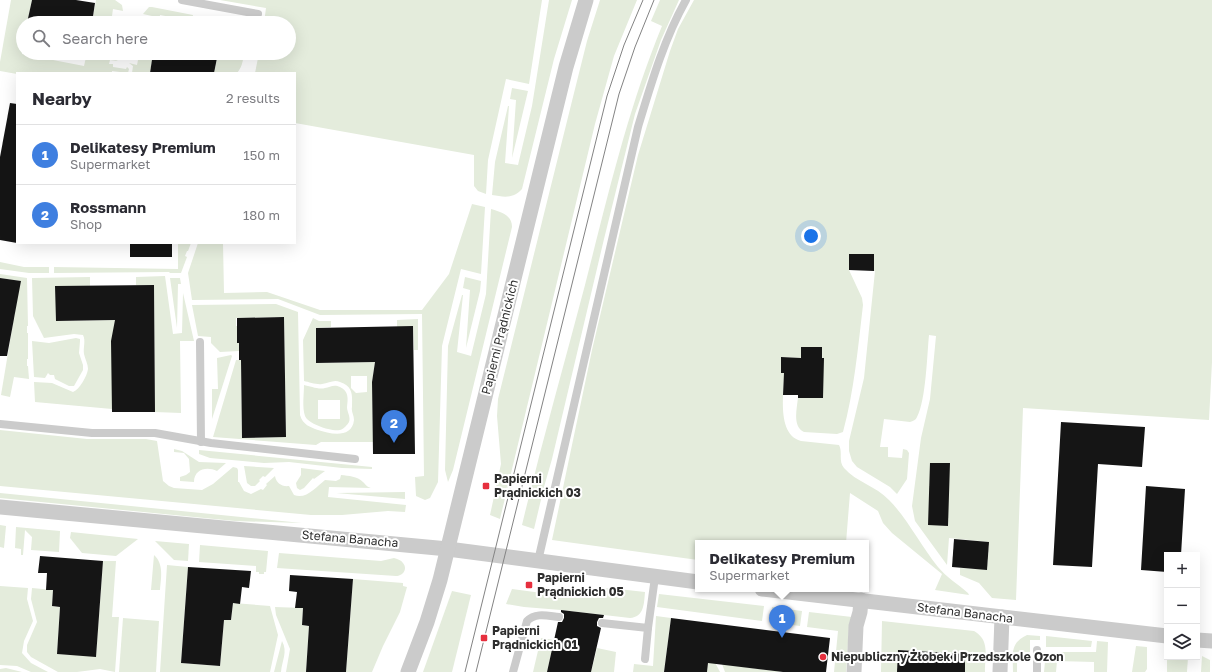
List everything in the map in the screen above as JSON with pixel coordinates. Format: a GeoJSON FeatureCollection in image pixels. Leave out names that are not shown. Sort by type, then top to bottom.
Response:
{"type":"FeatureCollection","features":[{"type":"Feature","properties":{"kind":"street","name":"Papierni Prądnickich"},"geometry":{"type":"LineString","coordinates":[[408,672],[435,600],[572,45],[586,0]]}},
{"type":"Feature","properties":{"kind":"street","name":"Stefana Banacha"},"geometry":{"type":"LineString","coordinates":[[0,507],[448,549],[695,582]]}},
{"type":"Feature","properties":{"kind":"street","name":"Stefana Banacha"},"geometry":{"type":"LineString","coordinates":[[789,592],[1164,636]]}},
{"type":"Feature","properties":{"kind":"street"},"geometry":{"type":"LineString","coordinates":[[854,672],[856,626],[861,600]]}},
{"type":"Feature","properties":{"kind":"street"},"geometry":{"type":"LineString","coordinates":[[1000,672],[1002,617]]}},
{"type":"Feature","properties":{"kind":"street"},"geometry":{"type":"LineString","coordinates":[[1200,640],[1212,641]]}},
{"type":"Feature","properties":{"kind":"lane"},"geometry":{"type":"LineString","coordinates":[[182,0],[258,14]]}},
{"type":"Feature","properties":{"kind":"lane"},"geometry":{"type":"LineString","coordinates":[[538,561],[638,127],[658,64],[670,33],[686,0]]}},
{"type":"Feature","properties":{"kind":"lane"},"geometry":{"type":"LineString","coordinates":[[200,342],[201,442]]}},
{"type":"Feature","properties":{"kind":"lane"},"geometry":{"type":"LineString","coordinates":[[0,424],[92,433],[155,433],[201,442],[354,459]]}},
{"type":"Feature","properties":{"kind":"lane"},"geometry":{"type":"LineString","coordinates":[[645,659],[654,577]]}},
{"type":"Feature","properties":{"kind":"lane"},"geometry":{"type":"LineString","coordinates":[[513,672],[524,627],[527,621],[536,615],[559,618]]}},
{"type":"Feature","properties":{"kind":"lane"},"geometry":{"type":"LineString","coordinates":[[602,623],[648,628]]}},
{"type":"Feature","properties":{"kind":"lane"},"geometry":{"type":"LineString","coordinates":[[1037,650],[1037,672]]}},
{"type":"Feature","properties":{"kind":"green space"},"geometry":{"type":"Polygon","coordinates":[[[11,0],[32,0],[29,16],[16,16],[16,60],[53,60],[84,66],[85,60],[110,60],[109,64],[113,64],[113,67],[126,69],[127,67],[129,69],[128,72],[16,72],[16,74],[0,71],[0,62],[11,0]]]}},
{"type":"Feature","properties":{"kind":"green space"},"geometry":{"type":"Polygon","coordinates":[[[96,0],[115,0],[122,5],[123,11],[113,9],[112,16],[93,16],[96,0]]]}},
{"type":"Feature","properties":{"kind":"green space"},"geometry":{"type":"Polygon","coordinates":[[[220,0],[542,0],[529,84],[506,79],[488,160],[486,194],[478,191],[474,186],[474,155],[296,123],[296,72],[255,72],[258,60],[296,60],[296,16],[265,16],[266,8],[220,0]]]}},
{"type":"Feature","properties":{"kind":"green space"},"geometry":{"type":"Polygon","coordinates":[[[549,0],[572,0],[554,59],[522,189],[512,196],[504,197],[492,195],[495,162],[508,106],[505,163],[518,165],[532,106],[549,0]]]}},
{"type":"Feature","properties":{"kind":"green space"},"geometry":{"type":"Polygon","coordinates":[[[600,0],[637,0],[614,56],[595,124],[500,519],[490,515],[501,464],[497,416],[498,399],[587,41],[600,0]]]}},
{"type":"Feature","properties":{"kind":"green space"},"geometry":{"type":"Polygon","coordinates":[[[660,0],[679,0],[661,40],[635,114],[534,529],[522,525],[628,121],[662,26],[651,21],[660,0]]]}},
{"type":"Feature","properties":{"kind":"green space"},"geometry":{"type":"Polygon","coordinates":[[[694,0],[1212,0],[1212,362],[1209,420],[1023,408],[1016,600],[992,598],[979,583],[960,575],[960,568],[987,569],[989,542],[949,538],[947,565],[915,521],[912,506],[921,438],[930,399],[936,336],[929,335],[924,389],[917,418],[910,422],[884,419],[880,447],[888,447],[888,457],[902,458],[903,449],[907,450],[909,453],[907,479],[897,494],[890,487],[857,467],[852,461],[849,451],[849,441],[864,378],[875,271],[874,254],[849,254],[849,270],[862,298],[863,305],[853,385],[843,432],[837,434],[804,432],[798,426],[796,412],[798,397],[823,398],[822,347],[802,347],[801,358],[781,357],[781,373],[798,373],[784,379],[783,405],[785,424],[788,431],[801,441],[839,445],[841,451],[841,462],[844,468],[854,477],[884,495],[896,507],[941,571],[969,595],[935,590],[942,574],[892,533],[883,523],[878,511],[850,493],[846,540],[695,540],[695,560],[552,540],[592,350],[638,155],[678,29],[694,0]]]}},
{"type":"Feature","properties":{"kind":"green space"},"geometry":{"type":"Polygon","coordinates":[[[149,7],[152,7],[193,15],[152,16],[143,14],[149,7]]]}},
{"type":"Feature","properties":{"kind":"green space"},"geometry":{"type":"Polygon","coordinates":[[[138,60],[152,60],[150,72],[132,72],[133,66],[129,63],[137,65],[138,60]]]}},
{"type":"Feature","properties":{"kind":"green space"},"geometry":{"type":"Polygon","coordinates":[[[217,60],[243,60],[238,72],[214,72],[217,60]]]}},
{"type":"Feature","properties":{"kind":"green space"},"geometry":{"type":"Polygon","coordinates":[[[512,88],[528,91],[512,158],[516,100],[510,99],[512,88]]]}},
{"type":"Feature","properties":{"kind":"green space"},"geometry":{"type":"Polygon","coordinates":[[[472,204],[485,207],[481,274],[461,269],[442,346],[438,482],[430,498],[425,500],[416,496],[415,477],[424,476],[422,314],[320,315],[278,299],[192,300],[188,273],[198,244],[223,244],[224,293],[267,292],[320,310],[422,310],[449,274],[472,204]]]}},
{"type":"Feature","properties":{"kind":"green space"},"geometry":{"type":"Polygon","coordinates":[[[491,209],[508,217],[512,223],[512,227],[453,470],[448,482],[445,470],[448,346],[463,295],[457,352],[471,356],[486,294],[491,209]]]}},
{"type":"Feature","properties":{"kind":"green space"},"geometry":{"type":"Polygon","coordinates":[[[178,244],[191,244],[185,256],[187,257],[181,273],[54,273],[54,267],[178,269],[178,244]]]}},
{"type":"Feature","properties":{"kind":"green space"},"geometry":{"type":"Polygon","coordinates":[[[0,262],[24,267],[49,267],[49,273],[29,273],[0,269],[0,262]]]}},
{"type":"Feature","properties":{"kind":"green space"},"geometry":{"type":"Polygon","coordinates":[[[0,274],[27,278],[27,366],[29,379],[14,377],[10,397],[1,395],[20,281],[0,278],[0,274]]]}},
{"type":"Feature","properties":{"kind":"green space"},"geometry":{"type":"Polygon","coordinates":[[[165,276],[173,334],[182,333],[183,293],[194,341],[180,341],[181,413],[155,412],[154,285],[136,285],[136,277],[165,276]]]}},
{"type":"Feature","properties":{"kind":"green space"},"geometry":{"type":"Polygon","coordinates":[[[90,277],[90,286],[56,287],[56,321],[115,320],[112,409],[35,402],[34,382],[52,383],[73,392],[83,382],[88,365],[84,354],[83,335],[74,334],[44,338],[33,316],[32,278],[90,277]]]}},
{"type":"Feature","properties":{"kind":"green space"},"geometry":{"type":"Polygon","coordinates":[[[465,277],[481,281],[480,291],[466,348],[470,290],[463,288],[465,277]]]}},
{"type":"Feature","properties":{"kind":"green space"},"geometry":{"type":"Polygon","coordinates":[[[170,278],[180,278],[181,284],[178,284],[177,328],[170,278]]]}},
{"type":"Feature","properties":{"kind":"green space"},"geometry":{"type":"Polygon","coordinates":[[[276,304],[298,312],[300,415],[303,421],[310,427],[328,433],[340,434],[349,430],[354,420],[352,396],[348,386],[338,381],[325,384],[315,384],[304,381],[303,340],[313,318],[319,321],[331,321],[331,327],[316,328],[316,363],[375,362],[372,382],[373,442],[321,442],[316,445],[213,437],[236,360],[241,360],[242,438],[286,437],[284,317],[236,318],[236,326],[239,326],[241,343],[239,351],[220,352],[211,343],[211,337],[198,336],[192,305],[276,304]],[[351,376],[351,388],[356,393],[367,392],[367,376],[351,376]]]}},
{"type":"Feature","properties":{"kind":"green space"},"geometry":{"type":"Polygon","coordinates":[[[418,319],[418,350],[414,350],[413,327],[397,327],[397,320],[418,319]]]}},
{"type":"Feature","properties":{"kind":"green space"},"geometry":{"type":"Polygon","coordinates":[[[76,338],[80,339],[79,353],[83,370],[74,386],[69,386],[55,379],[54,375],[50,375],[48,373],[45,378],[34,377],[32,341],[49,343],[76,338]]]}},
{"type":"Feature","properties":{"kind":"green space"},"geometry":{"type":"Polygon","coordinates":[[[232,356],[212,419],[212,389],[218,389],[217,358],[232,356]]]}},
{"type":"Feature","properties":{"kind":"green space"},"geometry":{"type":"Polygon","coordinates":[[[304,385],[320,389],[336,386],[345,391],[348,401],[347,409],[350,418],[349,422],[343,429],[332,430],[321,427],[307,419],[305,416],[303,400],[304,385]],[[318,400],[318,419],[340,419],[340,400],[318,400]]]}},
{"type":"Feature","properties":{"kind":"green space"},"geometry":{"type":"Polygon","coordinates":[[[0,430],[87,439],[146,439],[157,441],[163,481],[174,488],[202,490],[213,484],[233,467],[237,468],[238,470],[238,482],[244,491],[251,494],[261,489],[263,490],[267,485],[266,484],[275,476],[280,484],[289,486],[294,495],[298,496],[303,496],[311,492],[325,480],[336,481],[340,479],[341,475],[353,477],[361,480],[371,488],[329,487],[328,497],[406,505],[405,512],[388,511],[342,515],[311,515],[0,486],[0,430]]]}},
{"type":"Feature","properties":{"kind":"green space"},"geometry":{"type":"Polygon","coordinates":[[[174,449],[182,451],[199,462],[226,463],[217,471],[205,469],[199,471],[196,474],[194,482],[180,481],[180,477],[190,472],[189,459],[184,453],[174,452],[174,449]]]}},
{"type":"Feature","properties":{"kind":"green space"},"geometry":{"type":"Polygon","coordinates":[[[199,450],[372,467],[372,469],[342,468],[289,462],[264,463],[210,458],[199,454],[199,450]]]}},
{"type":"Feature","properties":{"kind":"green space"},"geometry":{"type":"Polygon","coordinates":[[[244,466],[274,468],[265,477],[263,476],[255,486],[251,486],[247,483],[244,466]]]}},
{"type":"Feature","properties":{"kind":"green space"},"geometry":{"type":"Polygon","coordinates":[[[301,468],[325,471],[314,479],[313,478],[304,488],[300,490],[297,488],[296,483],[301,475],[301,468]]]}},
{"type":"Feature","properties":{"kind":"green space"},"geometry":{"type":"Polygon","coordinates":[[[405,492],[405,499],[336,493],[405,492]]]}},
{"type":"Feature","properties":{"kind":"green space"},"geometry":{"type":"Polygon","coordinates":[[[0,493],[302,523],[235,521],[0,498],[0,493]]]}},
{"type":"Feature","properties":{"kind":"green space"},"geometry":{"type":"Polygon","coordinates":[[[0,525],[6,526],[4,548],[0,547],[0,525]]]}},
{"type":"Feature","properties":{"kind":"green space"},"geometry":{"type":"Polygon","coordinates":[[[16,527],[60,531],[59,552],[31,550],[32,537],[25,530],[23,555],[21,555],[21,549],[15,548],[16,527]]]}},
{"type":"Feature","properties":{"kind":"green space"},"geometry":{"type":"Polygon","coordinates":[[[71,532],[138,539],[116,556],[82,553],[70,538],[71,532]]]}},
{"type":"Feature","properties":{"kind":"green space"},"geometry":{"type":"Polygon","coordinates":[[[155,541],[189,544],[188,561],[174,560],[155,541]]]}},
{"type":"Feature","properties":{"kind":"green space"},"geometry":{"type":"Polygon","coordinates":[[[200,545],[268,551],[266,572],[264,572],[264,574],[259,574],[259,572],[256,572],[256,566],[199,562],[200,545]]]}},
{"type":"Feature","properties":{"kind":"green space"},"geometry":{"type":"Polygon","coordinates":[[[279,553],[381,561],[394,558],[402,562],[405,570],[401,575],[396,576],[277,568],[279,553]]]}},
{"type":"Feature","properties":{"kind":"green space"},"geometry":{"type":"Polygon","coordinates":[[[154,555],[161,567],[160,590],[151,590],[154,555]]]}},
{"type":"Feature","properties":{"kind":"green space"},"geometry":{"type":"Polygon","coordinates":[[[103,561],[116,561],[112,617],[119,617],[115,672],[100,669],[77,672],[58,672],[31,657],[27,652],[27,645],[37,622],[31,599],[32,588],[53,590],[52,606],[60,607],[57,654],[96,656],[103,561]]]}},
{"type":"Feature","properties":{"kind":"green space"},"geometry":{"type":"Polygon","coordinates":[[[167,565],[188,567],[181,663],[220,666],[224,620],[231,620],[233,603],[270,606],[278,635],[270,672],[160,672],[167,565]]]}},
{"type":"Feature","properties":{"kind":"green space"},"geometry":{"type":"Polygon","coordinates":[[[353,579],[403,583],[403,586],[407,587],[400,612],[372,672],[346,672],[353,579]]]}},
{"type":"Feature","properties":{"kind":"green space"},"geometry":{"type":"Polygon","coordinates":[[[0,586],[28,588],[27,599],[33,621],[24,641],[22,653],[31,663],[48,672],[31,672],[17,666],[0,665],[0,586]]]}},
{"type":"Feature","properties":{"kind":"green space"},"geometry":{"type":"Polygon","coordinates":[[[609,588],[645,592],[644,605],[641,612],[635,617],[630,618],[506,604],[512,589],[557,595],[609,588]]]}},
{"type":"Feature","properties":{"kind":"green space"},"geometry":{"type":"Polygon","coordinates":[[[452,591],[471,595],[452,672],[423,672],[452,591]]]}},
{"type":"Feature","properties":{"kind":"green space"},"geometry":{"type":"Polygon","coordinates":[[[659,594],[764,606],[762,621],[657,607],[659,594]]]}},
{"type":"Feature","properties":{"kind":"green space"},"geometry":{"type":"Polygon","coordinates":[[[275,607],[303,608],[302,625],[309,626],[306,672],[286,672],[290,649],[276,615],[275,607]]]}},
{"type":"Feature","properties":{"kind":"green space"},"geometry":{"type":"Polygon","coordinates":[[[772,607],[802,611],[800,626],[770,622],[772,607]]]}},
{"type":"Feature","properties":{"kind":"green space"},"geometry":{"type":"Polygon","coordinates":[[[809,612],[852,617],[849,628],[846,672],[834,672],[838,631],[807,627],[809,612]]]}},
{"type":"Feature","properties":{"kind":"green space"},"geometry":{"type":"Polygon","coordinates":[[[656,616],[671,618],[664,672],[633,672],[634,664],[653,666],[656,616]]]}},
{"type":"Feature","properties":{"kind":"green space"},"geometry":{"type":"Polygon","coordinates":[[[123,618],[159,621],[156,672],[119,672],[123,618]]]}},
{"type":"Feature","properties":{"kind":"green space"},"geometry":{"type":"Polygon","coordinates":[[[882,621],[974,631],[985,643],[985,672],[965,672],[965,654],[898,650],[897,672],[881,672],[882,621]]]}},
{"type":"Feature","properties":{"kind":"green space"},"geometry":{"type":"Polygon","coordinates":[[[1027,635],[1040,636],[1040,640],[1030,640],[1030,652],[1017,652],[1017,672],[1013,672],[1013,650],[1017,642],[1027,635]]]}},
{"type":"Feature","properties":{"kind":"green space"},"geometry":{"type":"Polygon","coordinates":[[[1046,636],[1092,641],[1091,647],[1046,647],[1046,636]]]}},
{"type":"Feature","properties":{"kind":"green space"},"geometry":{"type":"Polygon","coordinates":[[[541,638],[554,640],[547,672],[533,672],[541,638]]]}},
{"type":"Feature","properties":{"kind":"green space"},"geometry":{"type":"Polygon","coordinates":[[[282,641],[285,652],[281,672],[274,672],[282,641]]]}},
{"type":"Feature","properties":{"kind":"green space"},"geometry":{"type":"Polygon","coordinates":[[[1097,641],[1108,642],[1107,672],[1094,672],[1094,662],[1057,661],[1057,652],[1096,652],[1097,641]]]}},
{"type":"Feature","properties":{"kind":"green space"},"geometry":{"type":"Polygon","coordinates":[[[1136,646],[1147,647],[1147,669],[1145,672],[1132,672],[1136,646]]]}},
{"type":"Feature","properties":{"kind":"green space"},"geometry":{"type":"Polygon","coordinates":[[[597,648],[616,652],[614,672],[591,672],[597,648]]]}},
{"type":"Feature","properties":{"kind":"green space"},"geometry":{"type":"Polygon","coordinates":[[[709,651],[720,672],[707,672],[709,651]]]}},
{"type":"Feature","properties":{"kind":"green space"},"geometry":{"type":"Polygon","coordinates":[[[1202,656],[1210,660],[1210,672],[1201,672],[1202,656]]]}},
{"type":"Feature","properties":{"kind":"green space"},"geometry":{"type":"Polygon","coordinates":[[[1167,660],[1188,660],[1187,672],[1167,672],[1167,660]]]}},
{"type":"Feature","properties":{"kind":"green space"},"geometry":{"type":"Polygon","coordinates":[[[1045,661],[1057,661],[1056,672],[1044,672],[1045,661]]]}},
{"type":"Feature","properties":{"kind":"green space"},"geometry":{"type":"Polygon","coordinates":[[[722,664],[783,672],[725,672],[722,664]]]}},
{"type":"Feature","properties":{"kind":"green space"},"geometry":{"type":"Polygon","coordinates":[[[6,668],[22,672],[0,672],[0,669],[6,668]]]}},
{"type":"Feature","properties":{"kind":"building"},"geometry":{"type":"Polygon","coordinates":[[[32,0],[76,0],[95,3],[93,16],[29,16],[32,0]]]}},
{"type":"Feature","properties":{"kind":"building"},"geometry":{"type":"Polygon","coordinates":[[[152,60],[217,60],[214,72],[150,72],[152,60]]]}},
{"type":"Feature","properties":{"kind":"building"},"geometry":{"type":"Polygon","coordinates":[[[10,103],[16,104],[16,243],[0,240],[0,157],[10,103]]]}},
{"type":"Feature","properties":{"kind":"building"},"geometry":{"type":"Polygon","coordinates":[[[130,244],[172,244],[172,257],[130,257],[130,244]]]}},
{"type":"Feature","properties":{"kind":"building"},"geometry":{"type":"Polygon","coordinates":[[[849,254],[874,254],[874,271],[849,270],[849,254]]]}},
{"type":"Feature","properties":{"kind":"building"},"geometry":{"type":"Polygon","coordinates":[[[0,278],[21,281],[7,356],[0,356],[0,278]]]}},
{"type":"Feature","properties":{"kind":"building"},"geometry":{"type":"Polygon","coordinates":[[[154,285],[155,412],[112,412],[111,341],[115,320],[56,321],[55,286],[154,285]]]}},
{"type":"Feature","properties":{"kind":"building"},"geometry":{"type":"Polygon","coordinates":[[[284,317],[286,437],[242,438],[241,360],[239,360],[239,343],[237,343],[237,318],[284,317]]]}},
{"type":"Feature","properties":{"kind":"building"},"geometry":{"type":"Polygon","coordinates":[[[413,326],[415,454],[373,454],[372,382],[375,362],[316,363],[316,328],[413,326]]]}},
{"type":"Feature","properties":{"kind":"building"},"geometry":{"type":"Polygon","coordinates":[[[801,347],[822,347],[822,358],[824,358],[823,398],[798,398],[798,395],[783,395],[784,373],[781,373],[781,357],[801,358],[801,347]]]}},
{"type":"Feature","properties":{"kind":"building"},"geometry":{"type":"Polygon","coordinates":[[[1061,422],[1145,427],[1142,467],[1098,464],[1092,567],[1053,565],[1061,422]]]}},
{"type":"Feature","properties":{"kind":"building"},"geometry":{"type":"Polygon","coordinates":[[[930,463],[950,463],[948,526],[928,525],[930,463]]]}},
{"type":"Feature","properties":{"kind":"building"},"geometry":{"type":"Polygon","coordinates":[[[1146,486],[1185,489],[1181,552],[1164,552],[1164,572],[1141,570],[1146,486]]]}},
{"type":"Feature","properties":{"kind":"building"},"geometry":{"type":"Polygon","coordinates":[[[954,539],[989,542],[987,570],[952,567],[954,539]]]}},
{"type":"Feature","properties":{"kind":"building"},"geometry":{"type":"Polygon","coordinates":[[[40,556],[103,561],[96,657],[57,654],[60,607],[52,606],[53,590],[46,590],[47,573],[38,573],[40,556]]]}},
{"type":"Feature","properties":{"kind":"building"},"geometry":{"type":"Polygon","coordinates":[[[188,567],[251,571],[249,588],[242,587],[240,604],[233,603],[231,620],[224,620],[220,666],[181,663],[188,567]]]}},
{"type":"Feature","properties":{"kind":"building"},"geometry":{"type":"Polygon","coordinates":[[[290,575],[353,579],[346,672],[306,672],[309,626],[302,625],[303,608],[295,608],[297,592],[289,591],[290,575]]]}},
{"type":"Feature","properties":{"kind":"building"},"geometry":{"type":"Polygon","coordinates":[[[561,610],[604,615],[603,618],[599,618],[597,622],[597,626],[601,628],[591,672],[547,672],[558,622],[562,622],[564,618],[564,614],[561,610]]]}},
{"type":"Feature","properties":{"kind":"building"},"geometry":{"type":"Polygon","coordinates":[[[671,618],[830,638],[826,672],[783,672],[708,663],[707,672],[664,672],[671,618]]]}},
{"type":"Feature","properties":{"kind":"building"},"geometry":{"type":"Polygon","coordinates":[[[898,650],[965,654],[965,672],[897,672],[898,650]]]}},
{"type":"Feature","properties":{"kind":"tram line"},"geometry":{"type":"LineString","coordinates":[[465,672],[607,96],[624,45],[643,0]]}},
{"type":"Feature","properties":{"kind":"tram line"},"geometry":{"type":"LineString","coordinates":[[476,672],[619,94],[635,47],[654,0]]}},
{"type":"Feature","properties":{"kind":"place","name":"Rossmann"},"geometry":{"type":"Point","coordinates":[394,443]}},
{"type":"Feature","properties":{"kind":"place","name":"Papierni Prądnickich 03"},"geometry":{"type":"Point","coordinates":[486,486]}},
{"type":"Feature","properties":{"kind":"place","name":"Papierni Prądnickich 05"},"geometry":{"type":"Point","coordinates":[529,585]}},
{"type":"Feature","properties":{"kind":"place","name":"Papierni Prądnickich 01"},"geometry":{"type":"Point","coordinates":[484,638]}},
{"type":"Feature","properties":{"kind":"place","name":"Delikatesy Premium"},"geometry":{"type":"Point","coordinates":[782,638]}},
{"type":"Feature","properties":{"kind":"place","name":"Niepubliczny Żłobek i Przedszkole Ozon"},"geometry":{"type":"Point","coordinates":[823,657]}}]}
